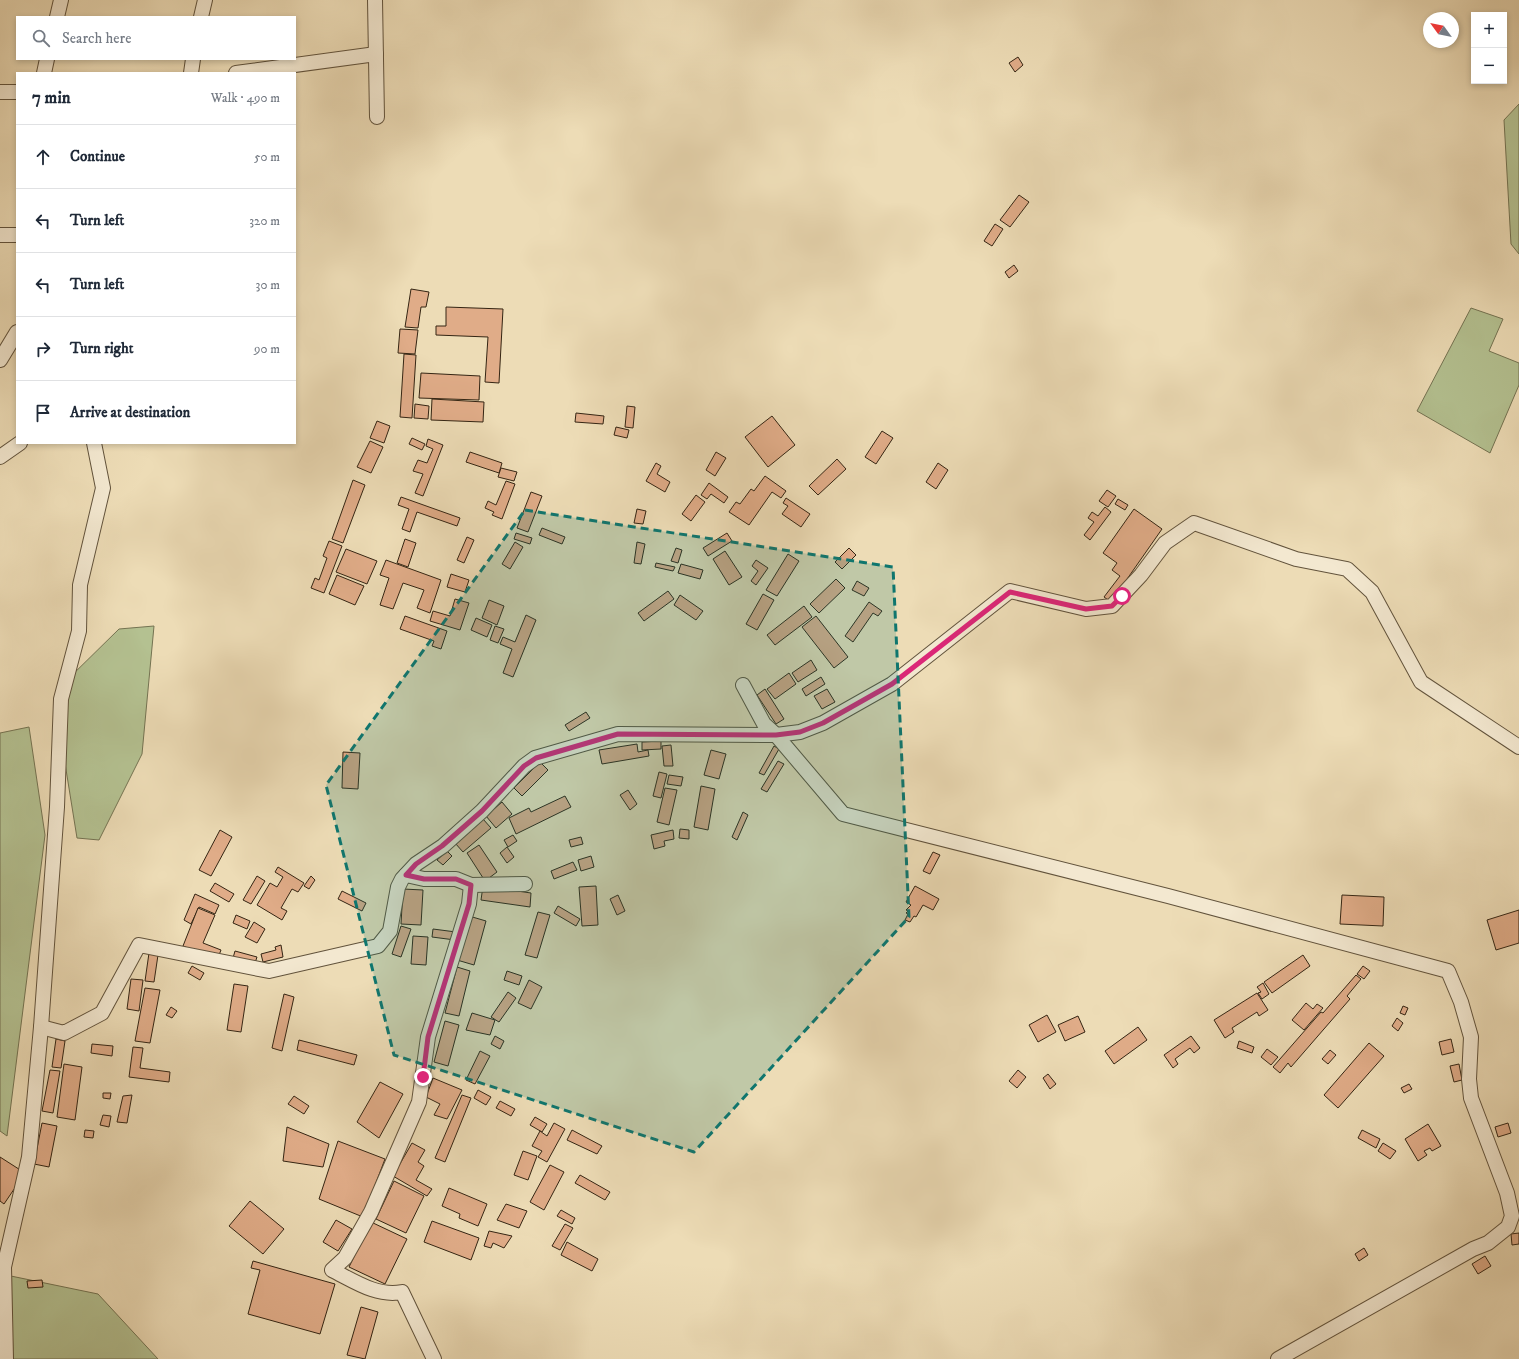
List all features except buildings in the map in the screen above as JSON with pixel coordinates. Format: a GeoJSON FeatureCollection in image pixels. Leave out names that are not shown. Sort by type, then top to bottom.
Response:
{"type":"FeatureCollection","features":[{"type":"Feature","properties":{"kind":"street"},"geometry":{"type":"LineString","coordinates":[[57,16],[61,0]]}},
{"type":"Feature","properties":{"kind":"street"},"geometry":{"type":"LineString","coordinates":[[200,16],[205,0]]}},
{"type":"Feature","properties":{"kind":"street"},"geometry":{"type":"LineString","coordinates":[[375,0],[377,117]]}},
{"type":"Feature","properties":{"kind":"street"},"geometry":{"type":"LineString","coordinates":[[243,72],[376,54]]}},
{"type":"Feature","properties":{"kind":"street"},"geometry":{"type":"LineString","coordinates":[[44,72],[47,60]]}},
{"type":"Feature","properties":{"kind":"street"},"geometry":{"type":"LineString","coordinates":[[191,72],[193,60]]}},
{"type":"Feature","properties":{"kind":"street"},"geometry":{"type":"LineString","coordinates":[[0,92],[16,92]]}},
{"type":"Feature","properties":{"kind":"street"},"geometry":{"type":"LineString","coordinates":[[0,235],[16,235]]}},
{"type":"Feature","properties":{"kind":"street"},"geometry":{"type":"LineString","coordinates":[[0,360],[16,334]]}},
{"type":"Feature","properties":{"kind":"street"},"geometry":{"type":"LineString","coordinates":[[0,458],[19,444]]}},
{"type":"Feature","properties":{"kind":"street"},"geometry":{"type":"LineString","coordinates":[[6,1359],[2,1270],[29,1157],[41,1027],[57,807],[61,699],[79,631],[80,584],[103,488],[94,444]]}},
{"type":"Feature","properties":{"kind":"street"},"geometry":{"type":"LineString","coordinates":[[41,1027],[64,1033],[102,1013],[139,945],[269,971],[378,946],[390,931],[398,887],[406,875],[416,864],[442,846],[482,811],[524,766],[536,758],[618,734],[776,735],[800,732],[823,723],[892,684],[1010,592],[1086,609],[1112,606],[1141,575],[1165,543],[1194,523],[1296,560],[1347,569],[1372,592],[1421,682],[1519,748]]}},
{"type":"Feature","properties":{"kind":"street"},"geometry":{"type":"LineString","coordinates":[[743,685],[764,724],[776,735],[843,814],[1168,896],[1448,971],[1461,1002],[1471,1037],[1469,1079],[1471,1098],[1507,1193],[1512,1216],[1508,1227],[1488,1243],[1466,1252],[1278,1359]]}},
{"type":"Feature","properties":{"kind":"street"},"geometry":{"type":"LineString","coordinates":[[406,875],[424,879],[456,879],[471,885],[525,884]]}},
{"type":"Feature","properties":{"kind":"street"},"geometry":{"type":"LineString","coordinates":[[434,1359],[402,1292],[391,1294],[377,1291],[332,1270],[345,1258],[371,1212],[419,1102],[428,1037],[469,904],[471,885]]}},
{"type":"Feature","properties":{"kind":"highlighted area"},"geometry":{"type":"Polygon","coordinates":[[[525,510],[893,567],[909,917],[694,1152],[394,1055],[326,785],[525,510]]]}},
{"type":"Feature","properties":{"kind":"green space"},"geometry":{"type":"Polygon","coordinates":[[[1519,104],[1519,254],[1511,244],[1504,120],[1519,104]]]}},
{"type":"Feature","properties":{"kind":"green space"},"geometry":{"type":"Polygon","coordinates":[[[1471,308],[1503,319],[1489,351],[1519,363],[1519,385],[1490,453],[1417,411],[1471,308]]]}},
{"type":"Feature","properties":{"kind":"green space"},"geometry":{"type":"Polygon","coordinates":[[[154,626],[142,754],[99,840],[77,838],[60,732],[64,683],[119,629],[154,626]]]}},
{"type":"Feature","properties":{"kind":"green space"},"geometry":{"type":"Polygon","coordinates":[[[29,727],[45,835],[7,1136],[0,1131],[0,733],[29,727]]]}},
{"type":"Feature","properties":{"kind":"green space"},"geometry":{"type":"Polygon","coordinates":[[[6,1275],[98,1294],[158,1359],[7,1359],[6,1275]]]}},
{"type":"Feature","properties":{"kind":"route"},"geometry":{"type":"LineString","coordinates":[[423,1077],[428,1037],[469,904],[471,885],[456,879],[424,879],[406,875],[416,864],[442,846],[482,811],[524,766],[536,758],[618,734],[776,735],[800,732],[823,723],[892,684],[1010,592],[1086,609],[1112,606],[1122,596]]}}]}
